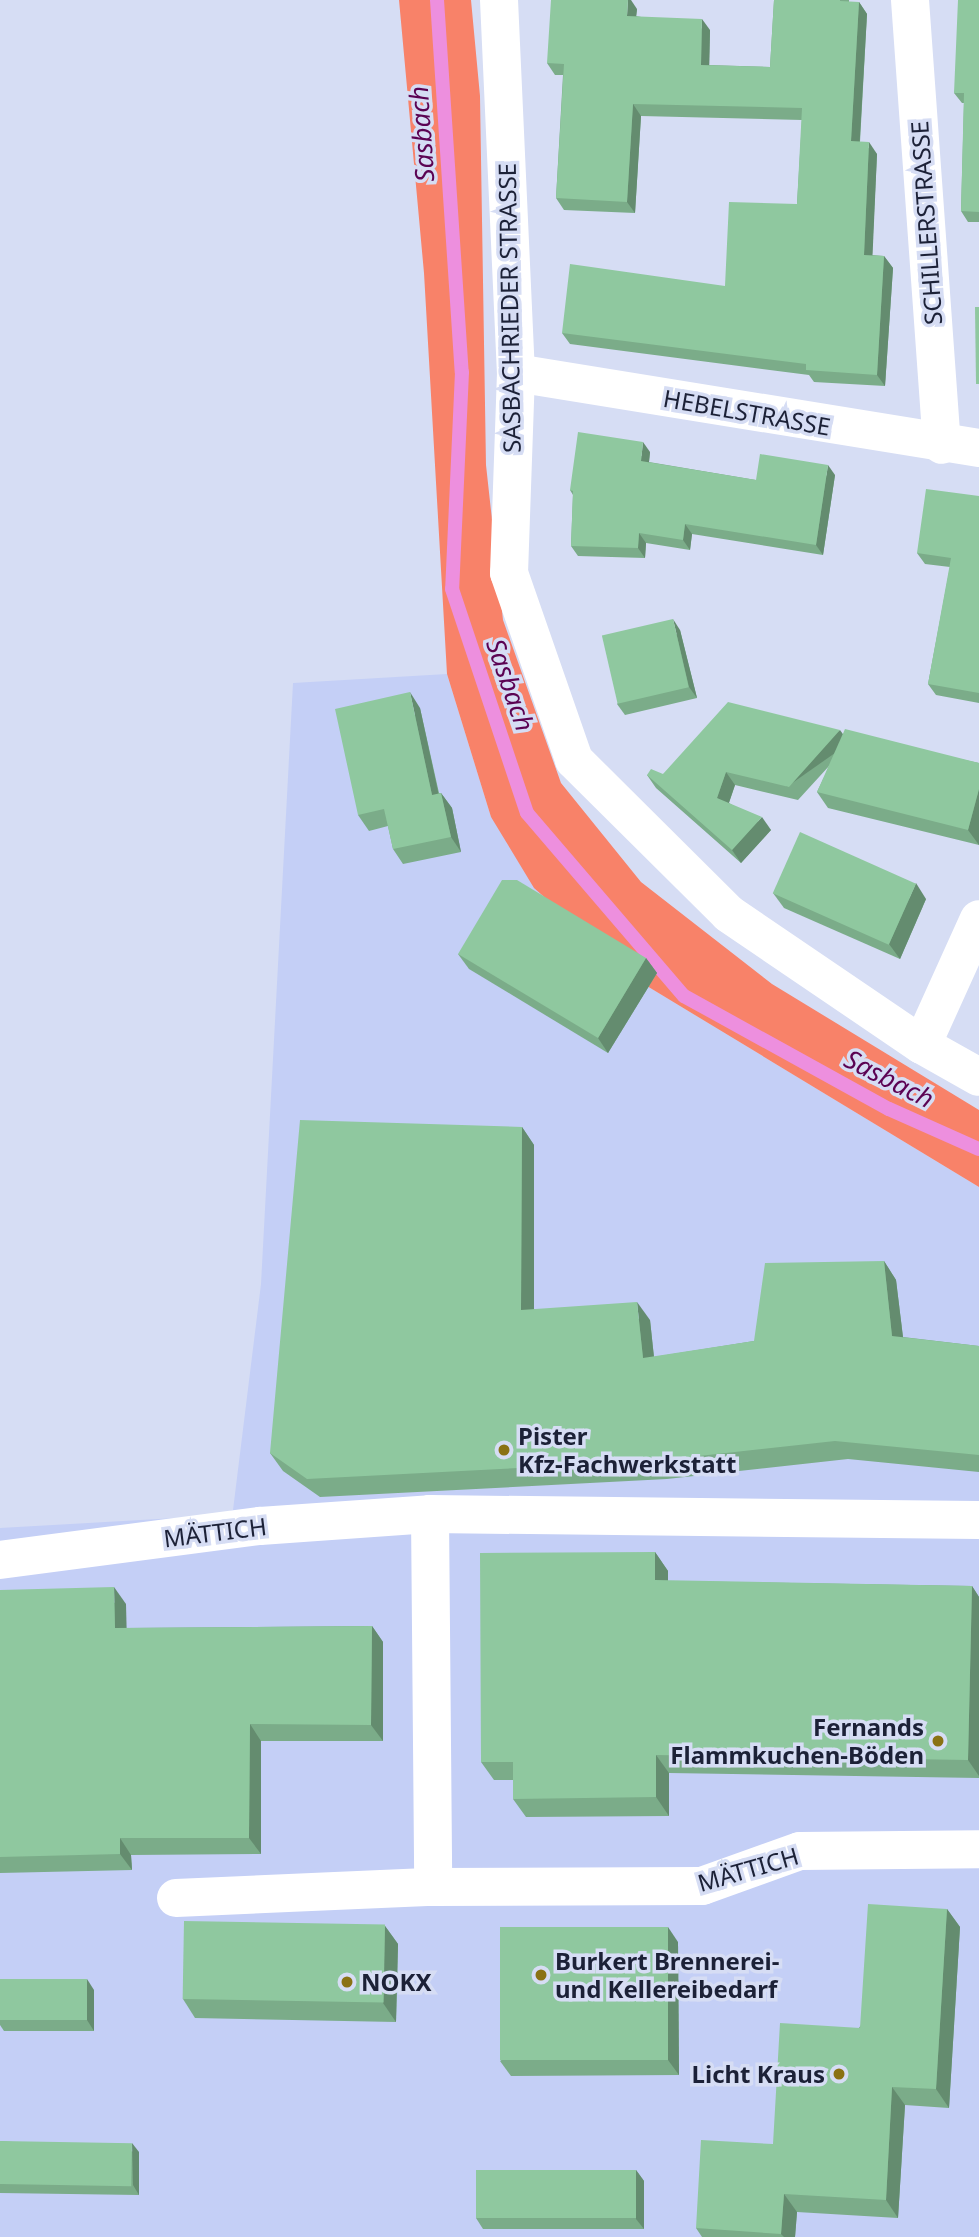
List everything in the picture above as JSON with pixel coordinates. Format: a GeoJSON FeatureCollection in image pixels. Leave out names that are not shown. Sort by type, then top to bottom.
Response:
{"type":"FeatureCollection","features":[{"type":"Feature","properties":{"kind":"street","name":"SASBACHRIEDER STRASSE"},"geometry":{"type":"LineString","coordinates":[[499,0],[516,373],[509,573],[574,760],[729,914],[922,1045],[979,1077]]}},
{"type":"Feature","properties":{"kind":"street","name":"SCHILLERSTRASSE"},"geometry":{"type":"LineString","coordinates":[[910,0],[960,447]]}},
{"type":"Feature","properties":{"kind":"street","name":"HEBELSTRASSE"},"geometry":{"type":"LineString","coordinates":[[516,373],[960,447]]}},
{"type":"Feature","properties":{"kind":"street"},"geometry":{"type":"LineString","coordinates":[[922,1045],[979,919]]}},
{"type":"Feature","properties":{"kind":"street"},"geometry":{"type":"LineString","coordinates":[[430,1514],[433,1887]]}},
{"type":"Feature","properties":{"kind":"street","name":"MÄTTICH"},"geometry":{"type":"LineString","coordinates":[[0,1560],[260,1526],[430,1514],[979,1520]]}},
{"type":"Feature","properties":{"kind":"street","name":"MÄTTICH"},"geometry":{"type":"LineString","coordinates":[[176,1898],[433,1887],[702,1886],[800,1851],[979,1849]]}},
{"type":"Feature","properties":{"kind":"shaded area"},"geometry":{"type":"Polygon","coordinates":[[[399,0],[471,0],[480,96],[486,465],[503,620],[561,783],[641,882],[772,984],[979,1110],[979,1187],[642,983],[534,888],[491,817],[447,674],[424,273],[399,0]]]}},
{"type":"Feature","properties":{"kind":"shaded area"},"geometry":{"type":"Polygon","coordinates":[[[447,674],[491,817],[642,983],[979,1187],[979,2237],[0,2237],[0,1528],[211,1516],[233,1510],[261,1284],[293,683],[447,674]]]}},
{"type":"Feature","properties":{"kind":"building"},"geometry":{"type":"Polygon","coordinates":[[[551,0],[628,0],[627,16],[702,19],[701,65],[770,67],[774,0],[859,2],[851,141],[869,142],[864,255],[884,256],[877,375],[806,370],[806,364],[562,333],[570,264],[725,286],[729,202],[797,204],[802,108],[633,104],[627,202],[556,198],[564,64],[547,63],[551,0]]]}},
{"type":"Feature","properties":{"kind":"building"},"geometry":{"type":"Polygon","coordinates":[[[958,0],[979,0],[979,212],[961,211],[964,93],[954,93],[958,0]]]}},
{"type":"Feature","properties":{"kind":"building"},"geometry":{"type":"Polygon","coordinates":[[[975,307],[979,307],[979,384],[976,384],[975,307]]]}},
{"type":"Feature","properties":{"kind":"building"},"geometry":{"type":"Polygon","coordinates":[[[578,432],[643,442],[641,461],[756,480],[760,454],[828,465],[816,545],[685,524],[683,540],[639,533],[638,548],[571,546],[573,491],[570,490],[578,432]]]}},
{"type":"Feature","properties":{"kind":"building"},"geometry":{"type":"Polygon","coordinates":[[[926,489],[979,496],[979,693],[928,684],[951,558],[917,553],[926,489]]]}},
{"type":"Feature","properties":{"kind":"building"},"geometry":{"type":"Polygon","coordinates":[[[673,619],[689,687],[618,704],[602,635],[673,619]]]}},
{"type":"Feature","properties":{"kind":"building"},"geometry":{"type":"Polygon","coordinates":[[[410,692],[432,795],[441,793],[451,837],[393,849],[384,809],[358,815],[335,709],[410,692]]]}},
{"type":"Feature","properties":{"kind":"building"},"geometry":{"type":"Polygon","coordinates":[[[728,702],[840,730],[789,787],[726,772],[717,798],[762,817],[732,850],[647,775],[651,769],[663,774],[728,702]]]}},
{"type":"Feature","properties":{"kind":"building"},"geometry":{"type":"Polygon","coordinates":[[[845,729],[979,763],[979,789],[968,830],[817,792],[845,729]]]}},
{"type":"Feature","properties":{"kind":"building"},"geometry":{"type":"Polygon","coordinates":[[[800,832],[916,884],[889,945],[773,893],[800,832]]]}},
{"type":"Feature","properties":{"kind":"building"},"geometry":{"type":"Polygon","coordinates":[[[502,880],[517,880],[646,958],[598,1038],[458,954],[502,880]]]}},
{"type":"Feature","properties":{"kind":"building"},"geometry":{"type":"Polygon","coordinates":[[[300,1120],[522,1127],[521,1310],[637,1302],[643,1358],[754,1341],[765,1263],[884,1261],[892,1336],[979,1346],[979,1455],[835,1441],[654,1461],[307,1479],[270,1453],[300,1120]]]}},
{"type":"Feature","properties":{"kind":"building"},"geometry":{"type":"Polygon","coordinates":[[[655,1552],[655,1580],[972,1586],[968,1760],[656,1755],[656,1797],[513,1799],[513,1762],[481,1762],[480,1553],[655,1552]]]}},
{"type":"Feature","properties":{"kind":"building"},"geometry":{"type":"Polygon","coordinates":[[[114,1587],[115,1628],[372,1626],[371,1725],[250,1724],[249,1838],[120,1838],[120,1854],[0,1857],[0,1590],[114,1587]]]}},
{"type":"Feature","properties":{"kind":"building"},"geometry":{"type":"Polygon","coordinates":[[[868,1904],[947,1909],[936,2089],[892,2087],[886,2200],[784,2194],[781,2234],[696,2228],[701,2140],[773,2144],[780,2023],[860,2028],[868,1904]]]}},
{"type":"Feature","properties":{"kind":"building"},"geometry":{"type":"Polygon","coordinates":[[[184,1921],[385,1925],[384,2002],[183,1999],[184,1921]]]}},
{"type":"Feature","properties":{"kind":"building"},"geometry":{"type":"Polygon","coordinates":[[[500,1927],[668,1927],[668,2060],[500,2060],[500,1927]]]}},
{"type":"Feature","properties":{"kind":"building"},"geometry":{"type":"Polygon","coordinates":[[[0,1979],[87,1979],[87,2020],[0,2020],[0,1979]]]}},
{"type":"Feature","properties":{"kind":"building"},"geometry":{"type":"Polygon","coordinates":[[[0,2141],[132,2143],[131,2186],[0,2184],[0,2141]]]}},
{"type":"Feature","properties":{"kind":"building"},"geometry":{"type":"Polygon","coordinates":[[[476,2170],[636,2170],[636,2218],[476,2218],[476,2170]]]}},
{"type":"Feature","properties":{"kind":"waterway","name":"Sasbach"},"geometry":{"type":"LineString","coordinates":[[437,0],[462,372],[452,589],[527,813],[684,996],[889,1109],[979,1149]]}},
{"type":"Feature","properties":{"kind":"place","name":"Pister Kfz-Fachwerkstatt"},"geometry":{"type":"Point","coordinates":[504,1450]}},
{"type":"Feature","properties":{"kind":"place","name":"Fernands Flammkuchen-Böden"},"geometry":{"type":"Point","coordinates":[938,1741]}},
{"type":"Feature","properties":{"kind":"place","name":"Burkert Brennerei- und Kellereibedarf"},"geometry":{"type":"Point","coordinates":[541,1975]}},
{"type":"Feature","properties":{"kind":"place","name":"NOKX"},"geometry":{"type":"Point","coordinates":[347,1982]}},
{"type":"Feature","properties":{"kind":"place","name":"Licht Kraus"},"geometry":{"type":"Point","coordinates":[839,2074]}}]}
